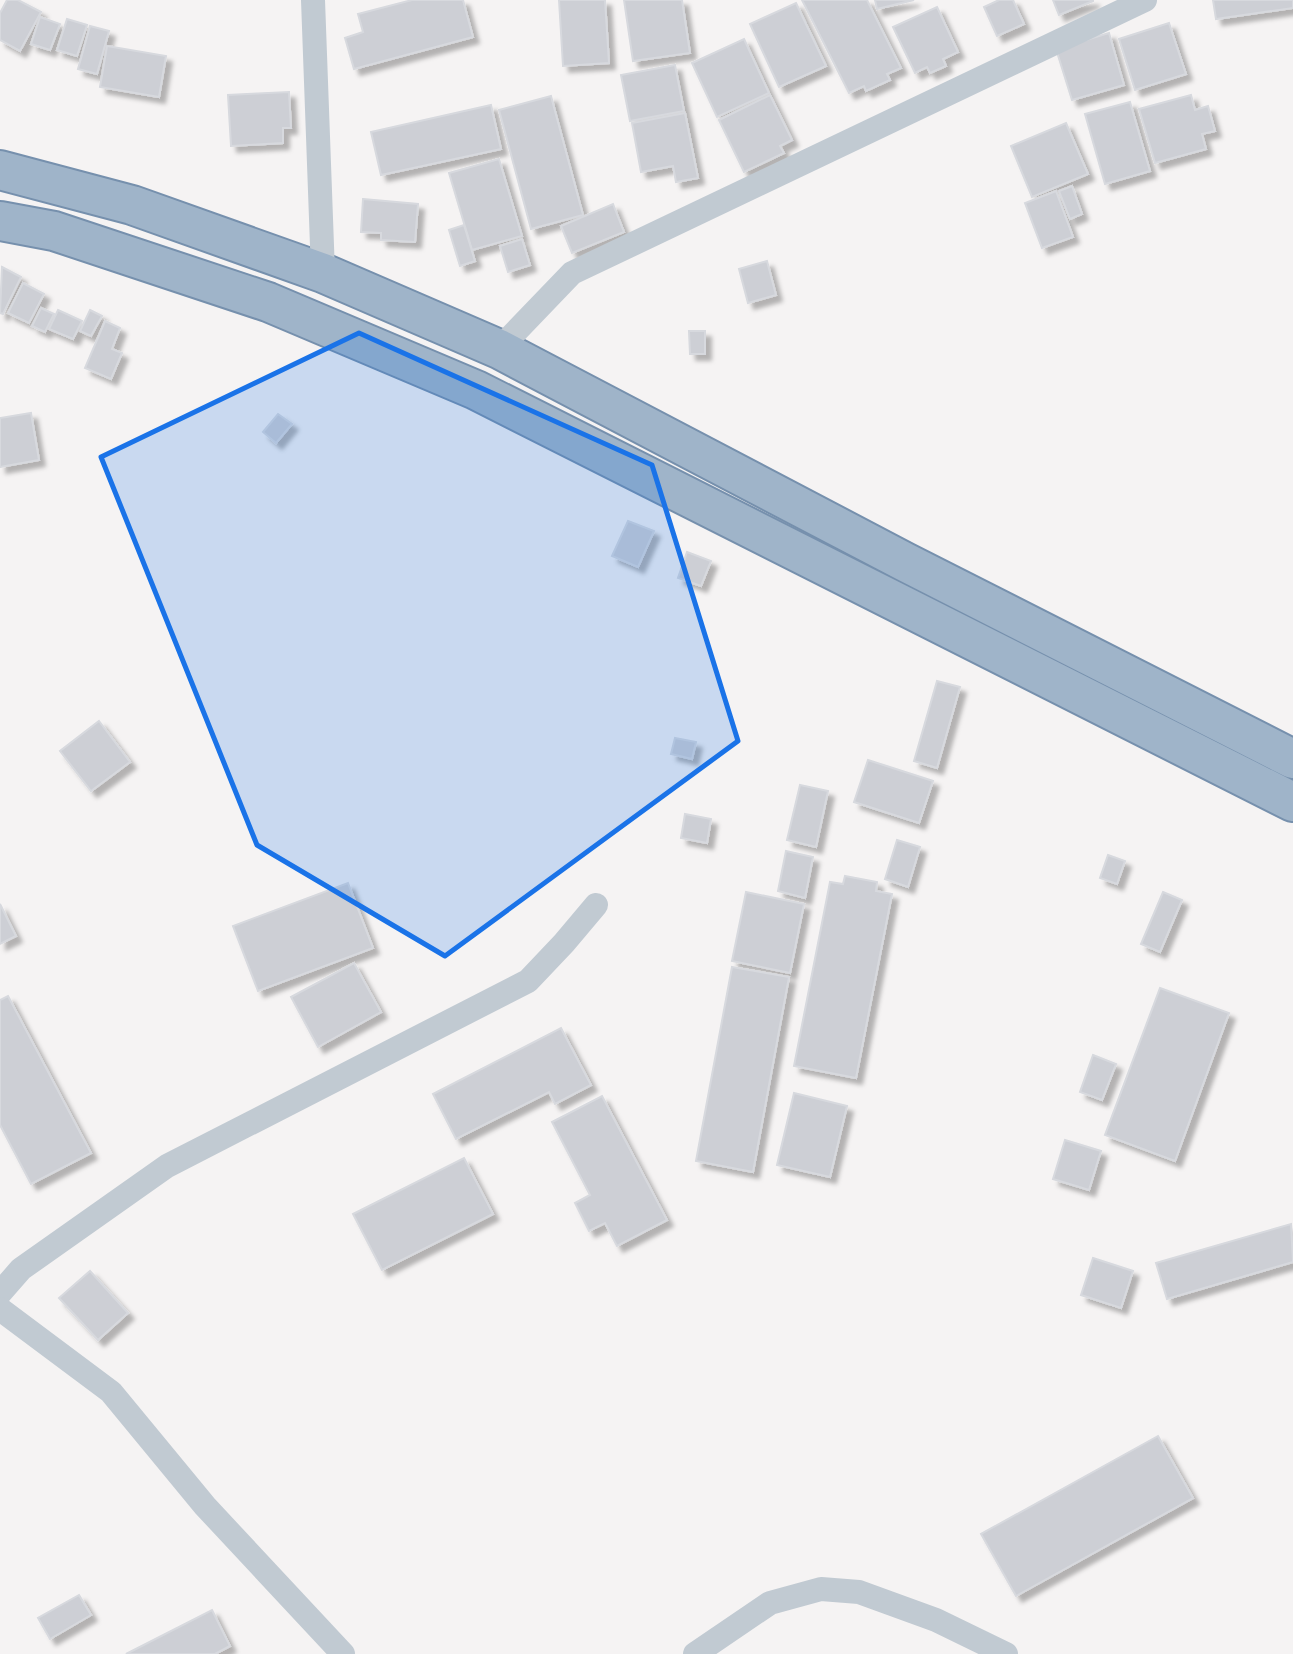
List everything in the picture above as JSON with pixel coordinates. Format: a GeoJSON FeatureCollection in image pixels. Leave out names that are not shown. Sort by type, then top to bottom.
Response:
{"type":"FeatureCollection","features":[{"type":"Feature","properties":{"kind":"highway"},"geometry":{"type":"LineString","coordinates":[[0,170],[132,205],[323,273],[499,349],[905,562],[1293,759]]}},
{"type":"Feature","properties":{"kind":"highway"},"geometry":{"type":"LineString","coordinates":[[0,221],[54,231],[268,302],[476,390],[1293,802]]}},
{"type":"Feature","properties":{"kind":"street"},"geometry":{"type":"LineString","coordinates":[[313,0],[323,273]]}},
{"type":"Feature","properties":{"kind":"street"},"geometry":{"type":"LineString","coordinates":[[499,349],[572,273],[1145,0]]}},
{"type":"Feature","properties":{"kind":"street"},"geometry":{"type":"LineString","coordinates":[[0,1293],[20,1269],[167,1166],[528,981],[596,905]]}},
{"type":"Feature","properties":{"kind":"street"},"geometry":{"type":"LineString","coordinates":[[0,1309],[111,1392],[205,1506],[343,1654]]}},
{"type":"Feature","properties":{"kind":"street"},"geometry":{"type":"LineString","coordinates":[[695,1654],[770,1604],[821,1590],[859,1592],[936,1620],[1006,1654]]}},
{"type":"Feature","properties":{"kind":"highlighted area"},"geometry":{"type":"Polygon","coordinates":[[[359,333],[652,465],[738,741],[445,956],[257,845],[101,457],[359,333]]]}},
{"type":"Feature","properties":{"kind":"building"},"geometry":{"type":"Polygon","coordinates":[[[7,0],[18,0],[41,12],[20,51],[0,40],[0,13],[7,0]]]}},
{"type":"Feature","properties":{"kind":"building"},"geometry":{"type":"Polygon","coordinates":[[[412,0],[463,0],[473,37],[354,69],[345,38],[363,32],[358,14],[412,0]]]}},
{"type":"Feature","properties":{"kind":"building"},"geometry":{"type":"Polygon","coordinates":[[[559,0],[605,0],[609,63],[563,66],[559,0]]]}},
{"type":"Feature","properties":{"kind":"building"},"geometry":{"type":"Polygon","coordinates":[[[624,0],[682,0],[690,53],[633,61],[624,0]]]}},
{"type":"Feature","properties":{"kind":"building"},"geometry":{"type":"Polygon","coordinates":[[[802,0],[867,0],[901,68],[887,74],[890,80],[866,91],[864,86],[849,93],[802,0]]]}},
{"type":"Feature","properties":{"kind":"building"},"geometry":{"type":"Polygon","coordinates":[[[875,0],[914,0],[877,9],[875,0]]]}},
{"type":"Feature","properties":{"kind":"building"},"geometry":{"type":"Polygon","coordinates":[[[999,0],[1013,0],[1024,24],[997,36],[984,7],[999,0]]]}},
{"type":"Feature","properties":{"kind":"building"},"geometry":{"type":"Polygon","coordinates":[[[1053,0],[1093,0],[1093,1],[1059,15],[1053,0]]]}},
{"type":"Feature","properties":{"kind":"building"},"geometry":{"type":"Polygon","coordinates":[[[1213,0],[1293,0],[1293,8],[1216,19],[1213,0]]]}},
{"type":"Feature","properties":{"kind":"building"},"geometry":{"type":"Polygon","coordinates":[[[796,3],[826,66],[779,87],[750,24],[796,3]]]}},
{"type":"Feature","properties":{"kind":"building"},"geometry":{"type":"Polygon","coordinates":[[[937,7],[958,52],[943,59],[946,66],[930,73],[927,67],[915,73],[893,27],[937,7]]]}},
{"type":"Feature","properties":{"kind":"building"},"geometry":{"type":"Polygon","coordinates":[[[40,17],[60,24],[50,50],[31,44],[40,17]]]}},
{"type":"Feature","properties":{"kind":"building"},"geometry":{"type":"Polygon","coordinates":[[[67,19],[87,25],[77,56],[57,50],[67,19]]]}},
{"type":"Feature","properties":{"kind":"building"},"geometry":{"type":"Polygon","coordinates":[[[1169,23],[1186,74],[1135,90],[1119,39],[1169,23]]]}},
{"type":"Feature","properties":{"kind":"building"},"geometry":{"type":"Polygon","coordinates":[[[90,26],[109,31],[97,74],[78,69],[90,26]]]}},
{"type":"Feature","properties":{"kind":"building"},"geometry":{"type":"Polygon","coordinates":[[[1109,33],[1124,85],[1072,100],[1056,49],[1109,33]]]}},
{"type":"Feature","properties":{"kind":"building"},"geometry":{"type":"Polygon","coordinates":[[[744,39],[769,93],[717,117],[692,63],[744,39]]]}},
{"type":"Feature","properties":{"kind":"building"},"geometry":{"type":"Polygon","coordinates":[[[107,46],[166,56],[159,97],[100,87],[107,46]]]}},
{"type":"Feature","properties":{"kind":"building"},"geometry":{"type":"Polygon","coordinates":[[[675,65],[684,111],[630,121],[621,75],[675,65]]]}},
{"type":"Feature","properties":{"kind":"building"},"geometry":{"type":"Polygon","coordinates":[[[289,92],[291,128],[283,128],[283,143],[231,146],[228,95],[289,92]]]}},
{"type":"Feature","properties":{"kind":"building"},"geometry":{"type":"Polygon","coordinates":[[[770,95],[792,140],[780,146],[784,153],[744,172],[719,120],[770,95]]]}},
{"type":"Feature","properties":{"kind":"building"},"geometry":{"type":"Polygon","coordinates":[[[1191,95],[1195,110],[1208,106],[1215,131],[1202,134],[1206,149],[1155,163],[1139,109],[1191,95]]]}},
{"type":"Feature","properties":{"kind":"building"},"geometry":{"type":"Polygon","coordinates":[[[551,96],[583,215],[531,229],[499,110],[551,96]]]}},
{"type":"Feature","properties":{"kind":"building"},"geometry":{"type":"Polygon","coordinates":[[[1130,102],[1150,171],[1105,184],[1085,114],[1130,102]]]}},
{"type":"Feature","properties":{"kind":"building"},"geometry":{"type":"Polygon","coordinates":[[[491,105],[501,149],[381,175],[371,132],[491,105]]]}},
{"type":"Feature","properties":{"kind":"building"},"geometry":{"type":"Polygon","coordinates":[[[685,113],[698,178],[676,182],[673,166],[641,172],[632,123],[685,113]]]}},
{"type":"Feature","properties":{"kind":"building"},"geometry":{"type":"Polygon","coordinates":[[[1066,123],[1088,174],[1032,197],[1011,146],[1066,123]]]}},
{"type":"Feature","properties":{"kind":"building"},"geometry":{"type":"Polygon","coordinates":[[[499,159],[522,236],[472,250],[449,173],[499,159]]]}},
{"type":"Feature","properties":{"kind":"building"},"geometry":{"type":"Polygon","coordinates":[[[1072,186],[1082,214],[1070,219],[1059,191],[1072,186]]]}},
{"type":"Feature","properties":{"kind":"building"},"geometry":{"type":"Polygon","coordinates":[[[1056,191],[1073,237],[1042,248],[1025,203],[1056,191]]]}},
{"type":"Feature","properties":{"kind":"building"},"geometry":{"type":"Polygon","coordinates":[[[363,199],[418,204],[415,242],[381,240],[381,233],[361,232],[363,199]]]}},
{"type":"Feature","properties":{"kind":"building"},"geometry":{"type":"Polygon","coordinates":[[[613,204],[624,232],[572,253],[561,226],[613,204]]]}},
{"type":"Feature","properties":{"kind":"building"},"geometry":{"type":"Polygon","coordinates":[[[464,225],[475,261],[460,266],[449,230],[464,225]]]}},
{"type":"Feature","properties":{"kind":"building"},"geometry":{"type":"Polygon","coordinates":[[[522,239],[530,265],[508,272],[500,246],[522,239]]]}},
{"type":"Feature","properties":{"kind":"building"},"geometry":{"type":"Polygon","coordinates":[[[767,261],[776,295],[748,303],[739,269],[767,261]]]}},
{"type":"Feature","properties":{"kind":"building"},"geometry":{"type":"Polygon","coordinates":[[[2,267],[21,277],[3,314],[0,313],[2,267]]]}},
{"type":"Feature","properties":{"kind":"building"},"geometry":{"type":"Polygon","coordinates":[[[23,283],[44,294],[29,323],[8,313],[23,283]]]}},
{"type":"Feature","properties":{"kind":"building"},"geometry":{"type":"Polygon","coordinates":[[[41,308],[54,314],[45,332],[32,326],[41,308]]]}},
{"type":"Feature","properties":{"kind":"building"},"geometry":{"type":"Polygon","coordinates":[[[58,310],[82,321],[73,339],[49,329],[58,310]]]}},
{"type":"Feature","properties":{"kind":"building"},"geometry":{"type":"Polygon","coordinates":[[[90,310],[102,316],[91,336],[80,331],[90,310]]]}},
{"type":"Feature","properties":{"kind":"building"},"geometry":{"type":"Polygon","coordinates":[[[105,321],[120,328],[112,349],[122,353],[111,379],[85,368],[105,321]]]}},
{"type":"Feature","properties":{"kind":"building"},"geometry":{"type":"Polygon","coordinates":[[[689,331],[705,331],[705,354],[690,354],[689,331]]]}},
{"type":"Feature","properties":{"kind":"building"},"geometry":{"type":"Polygon","coordinates":[[[31,413],[39,460],[0,467],[0,418],[31,413]]]}},
{"type":"Feature","properties":{"kind":"building"},"geometry":{"type":"Polygon","coordinates":[[[278,414],[292,424],[276,443],[263,432],[278,414]]]}},
{"type":"Feature","properties":{"kind":"building"},"geometry":{"type":"Polygon","coordinates":[[[628,521],[654,531],[638,567],[612,556],[628,521]]]}},
{"type":"Feature","properties":{"kind":"building"},"geometry":{"type":"Polygon","coordinates":[[[687,552],[711,561],[701,586],[678,578],[687,552]]]}},
{"type":"Feature","properties":{"kind":"building"},"geometry":{"type":"Polygon","coordinates":[[[937,681],[960,687],[937,768],[914,761],[937,681]]]}},
{"type":"Feature","properties":{"kind":"building"},"geometry":{"type":"Polygon","coordinates":[[[99,721],[130,762],[91,791],[60,751],[99,721]]]}},
{"type":"Feature","properties":{"kind":"building"},"geometry":{"type":"Polygon","coordinates":[[[675,738],[696,742],[692,759],[671,754],[675,738]]]}},
{"type":"Feature","properties":{"kind":"building"},"geometry":{"type":"Polygon","coordinates":[[[868,760],[933,781],[919,823],[854,802],[868,760]]]}},
{"type":"Feature","properties":{"kind":"building"},"geometry":{"type":"Polygon","coordinates":[[[800,785],[828,791],[816,847],[787,840],[800,785]]]}},
{"type":"Feature","properties":{"kind":"building"},"geometry":{"type":"Polygon","coordinates":[[[685,814],[711,819],[707,843],[681,838],[685,814]]]}},
{"type":"Feature","properties":{"kind":"building"},"geometry":{"type":"Polygon","coordinates":[[[897,840],[920,847],[908,887],[885,879],[897,840]]]}},
{"type":"Feature","properties":{"kind":"building"},"geometry":{"type":"Polygon","coordinates":[[[786,851],[813,857],[805,898],[778,891],[786,851]]]}},
{"type":"Feature","properties":{"kind":"building"},"geometry":{"type":"Polygon","coordinates":[[[1108,855],[1125,861],[1117,884],[1100,878],[1108,855]]]}},
{"type":"Feature","properties":{"kind":"building"},"geometry":{"type":"Polygon","coordinates":[[[845,876],[877,882],[876,891],[892,894],[856,1078],[794,1066],[830,882],[843,884],[845,876]]]}},
{"type":"Feature","properties":{"kind":"building"},"geometry":{"type":"Polygon","coordinates":[[[348,883],[373,948],[258,991],[233,926],[348,883]]]}},
{"type":"Feature","properties":{"kind":"building"},"geometry":{"type":"Polygon","coordinates":[[[746,892],[804,904],[790,973],[732,961],[746,892]]]}},
{"type":"Feature","properties":{"kind":"building"},"geometry":{"type":"Polygon","coordinates":[[[1163,892],[1182,900],[1160,952],[1141,944],[1163,892]]]}},
{"type":"Feature","properties":{"kind":"building"},"geometry":{"type":"Polygon","coordinates":[[[0,904],[16,936],[0,944],[0,904]]]}},
{"type":"Feature","properties":{"kind":"building"},"geometry":{"type":"Polygon","coordinates":[[[354,963],[381,1012],[318,1047],[291,997],[354,963]]]}},
{"type":"Feature","properties":{"kind":"building"},"geometry":{"type":"Polygon","coordinates":[[[732,967],[789,977],[753,1172],[696,1161],[732,967]]]}},
{"type":"Feature","properties":{"kind":"building"},"geometry":{"type":"Polygon","coordinates":[[[1160,988],[1229,1013],[1175,1161],[1105,1135],[1160,988]]]}},
{"type":"Feature","properties":{"kind":"building"},"geometry":{"type":"Polygon","coordinates":[[[8,996],[91,1153],[31,1184],[0,1125],[0,1000],[8,996]]]}},
{"type":"Feature","properties":{"kind":"building"},"geometry":{"type":"Polygon","coordinates":[[[561,1028],[591,1085],[555,1104],[549,1092],[456,1139],[433,1094],[561,1028]]]}},
{"type":"Feature","properties":{"kind":"building"},"geometry":{"type":"Polygon","coordinates":[[[1093,1055],[1116,1064],[1102,1100],[1080,1092],[1093,1055]]]}},
{"type":"Feature","properties":{"kind":"building"},"geometry":{"type":"Polygon","coordinates":[[[794,1093],[847,1106],[830,1177],[777,1165],[794,1093]]]}},
{"type":"Feature","properties":{"kind":"building"},"geometry":{"type":"Polygon","coordinates":[[[602,1096],[667,1220],[617,1246],[605,1223],[589,1231],[575,1203],[590,1195],[552,1122],[602,1096]]]}},
{"type":"Feature","properties":{"kind":"building"},"geometry":{"type":"Polygon","coordinates":[[[1065,1140],[1101,1151],[1089,1190],[1053,1179],[1065,1140]]]}},
{"type":"Feature","properties":{"kind":"building"},"geometry":{"type":"Polygon","coordinates":[[[464,1158],[493,1214],[382,1270],[353,1214],[464,1158]]]}},
{"type":"Feature","properties":{"kind":"building"},"geometry":{"type":"Polygon","coordinates":[[[1291,1224],[1293,1262],[1167,1299],[1156,1263],[1291,1224]]]}},
{"type":"Feature","properties":{"kind":"building"},"geometry":{"type":"Polygon","coordinates":[[[1093,1258],[1133,1271],[1121,1308],[1081,1295],[1093,1258]]]}},
{"type":"Feature","properties":{"kind":"building"},"geometry":{"type":"Polygon","coordinates":[[[90,1271],[128,1313],[98,1340],[59,1298],[90,1271]]]}},
{"type":"Feature","properties":{"kind":"building"},"geometry":{"type":"Polygon","coordinates":[[[1158,1436],[1193,1498],[1016,1596],[981,1534],[1158,1436]]]}},
{"type":"Feature","properties":{"kind":"building"},"geometry":{"type":"Polygon","coordinates":[[[79,1595],[91,1615],[50,1639],[38,1618],[79,1595]]]}},
{"type":"Feature","properties":{"kind":"building"},"geometry":{"type":"Polygon","coordinates":[[[212,1610],[230,1646],[215,1654],[126,1654],[212,1610]]]}}]}
